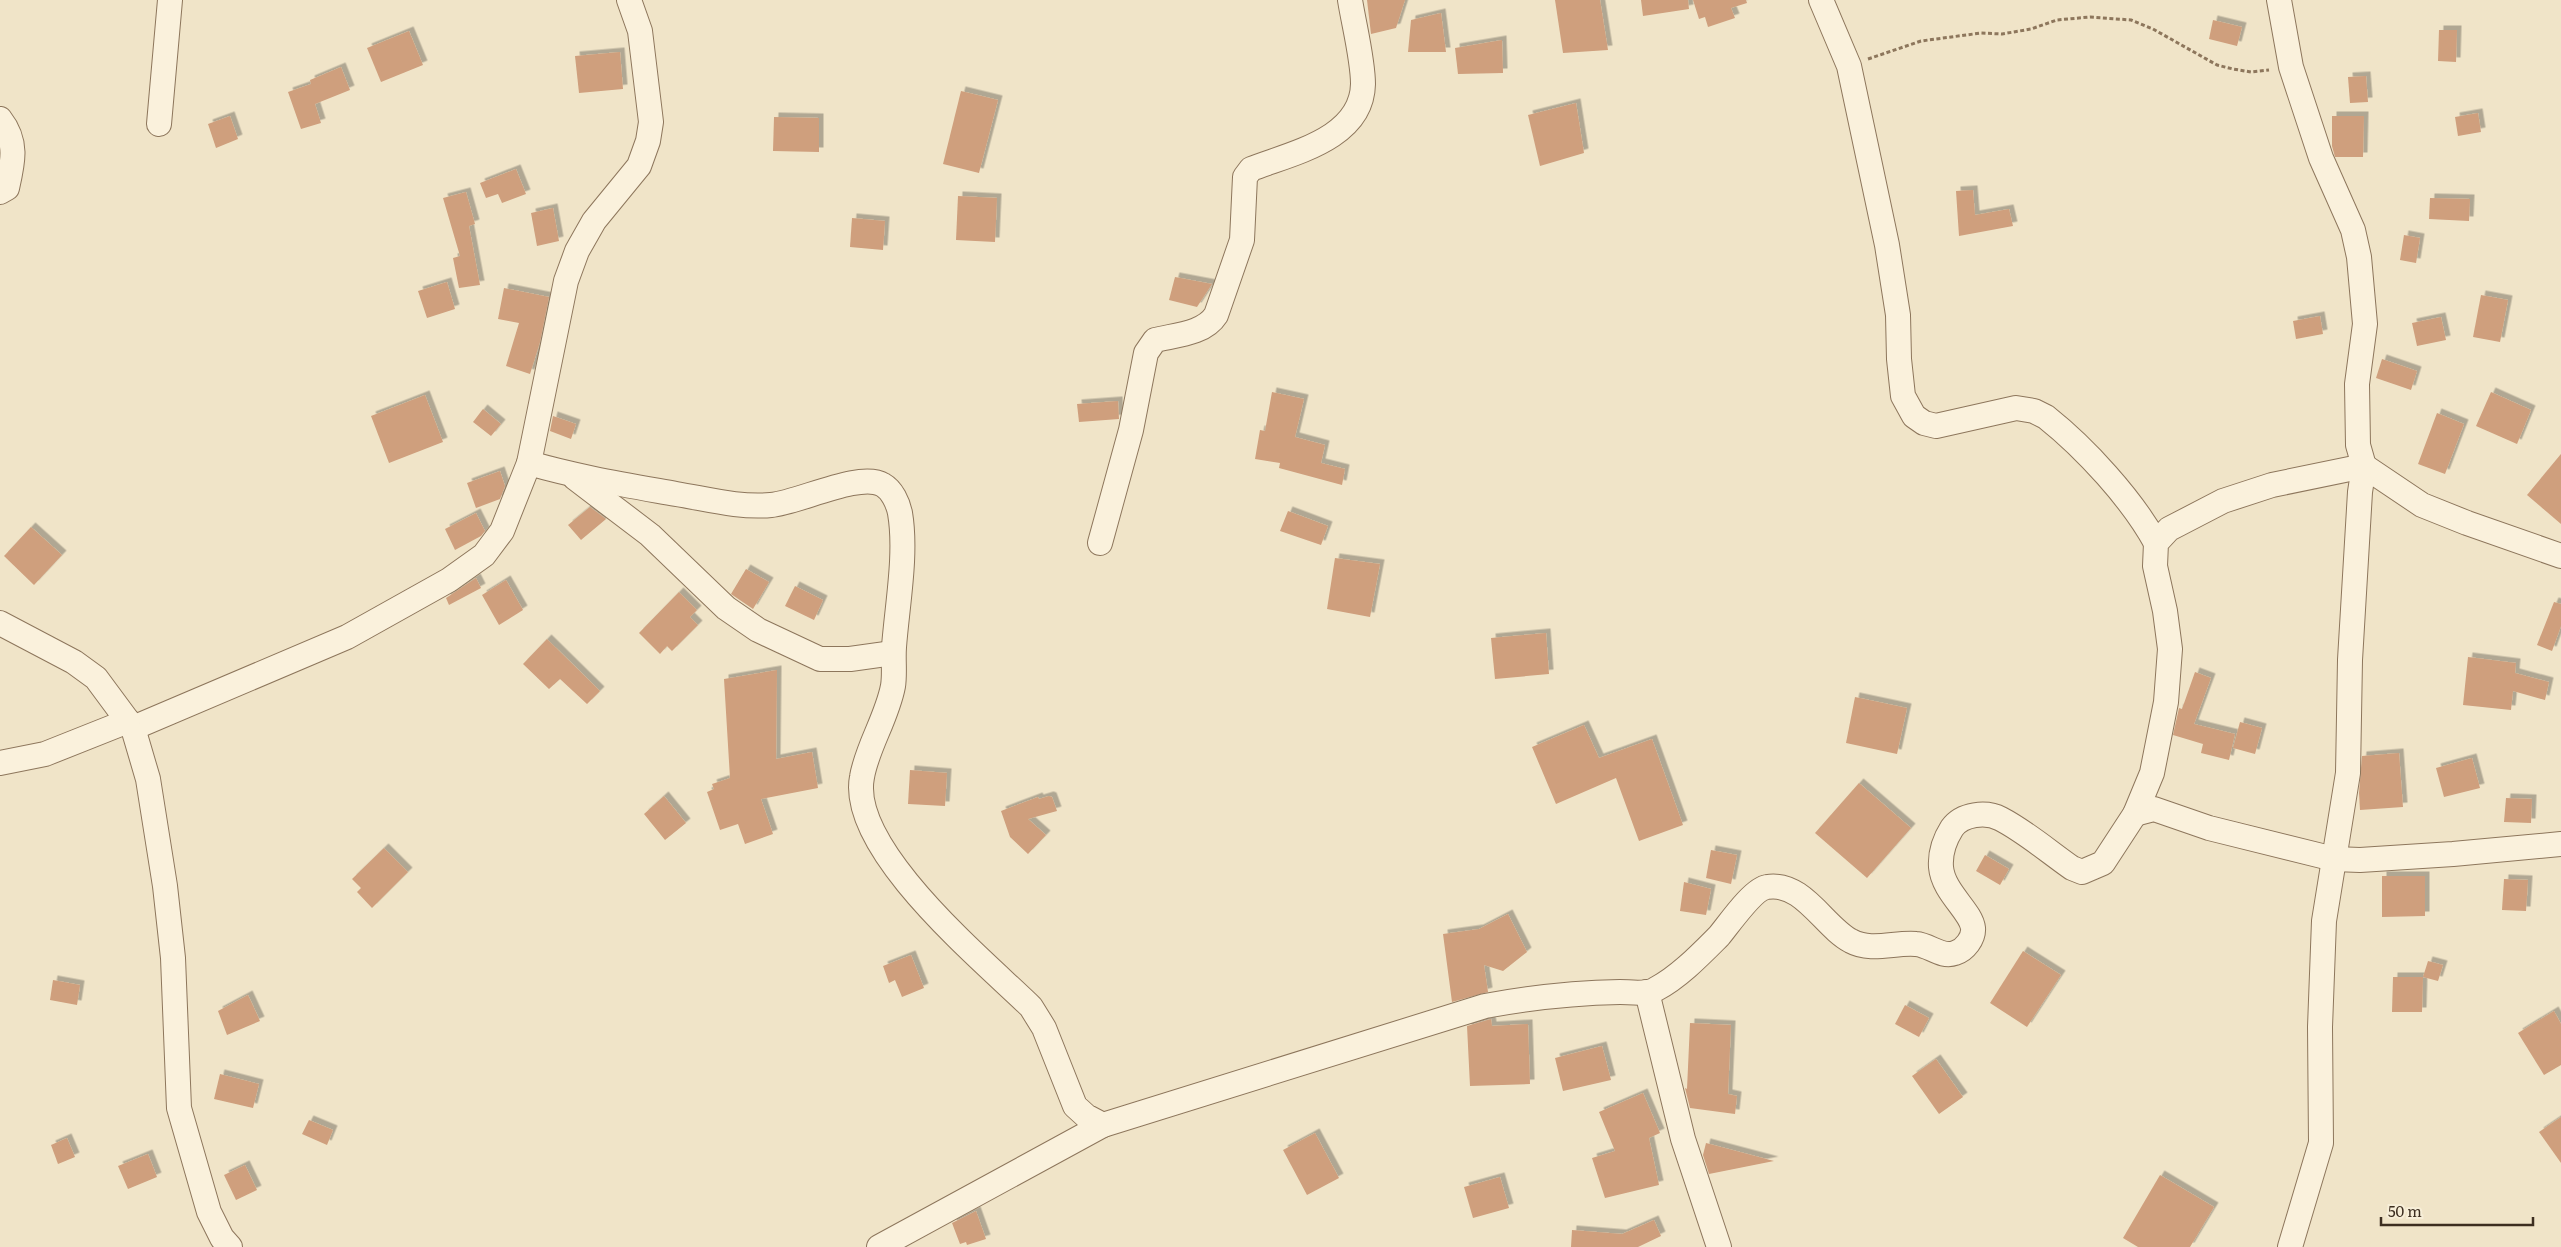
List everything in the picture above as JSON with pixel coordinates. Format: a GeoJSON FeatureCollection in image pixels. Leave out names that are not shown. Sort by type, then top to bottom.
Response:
{"type":"FeatureCollection","features":[{"type":"Feature","properties":{"kind":"street"},"geometry":{"type":"LineString","coordinates":[[159,124],[170,0]]}},
{"type":"Feature","properties":{"kind":"street"},"geometry":{"type":"LineString","coordinates":[[0,763],[45,754],[131,724],[347,637],[449,580],[484,555],[502,531],[529,463],[566,281],[574,259],[594,221],[639,166],[648,141],[651,122],[640,31],[629,0]]}},
{"type":"Feature","properties":{"kind":"street"},"geometry":{"type":"LineString","coordinates":[[1100,542],[1131,430],[1146,353],[1155,340],[1203,328],[1216,315],[1242,240],[1245,177],[1251,169],[1335,136],[1348,125],[1359,104],[1363,84],[1350,0]]}},
{"type":"Feature","properties":{"kind":"street"},"geometry":{"type":"LineString","coordinates":[[879,1247],[1103,1125],[1485,1006],[1547,995],[1655,991],[1693,960],[1766,886],[1781,887],[1798,895],[1851,941],[1864,946],[1917,944],[1944,954],[1954,954],[1962,950],[1972,938],[1973,927],[1945,884],[1941,866],[1942,850],[1948,834],[1955,823],[1970,816],[2000,818],[2072,868],[2082,872],[2103,863],[2135,814],[2152,773],[2167,685],[2170,649],[2165,611],[2155,566],[2156,543],[2143,520],[2125,498],[2046,417],[2034,411],[2016,408],[1936,426],[1924,423],[1914,416],[1906,404],[1900,376],[1898,315],[1890,262],[1849,66],[1821,0]]}},
{"type":"Feature","properties":{"kind":"street"},"geometry":{"type":"LineString","coordinates":[[2279,0],[2291,66],[2321,158],[2353,230],[2360,257],[2365,324],[2357,384],[2356,424],[2358,445],[2364,466],[2360,492],[2350,660],[2348,773],[2324,921],[2320,1027],[2321,1143],[2290,1247]]}},
{"type":"Feature","properties":{"kind":"street"},"geometry":{"type":"LineString","coordinates":[[0,120],[10,135],[14,154],[7,188],[0,192]]}},
{"type":"Feature","properties":{"kind":"street"},"geometry":{"type":"LineString","coordinates":[[529,463],[572,476],[735,504],[773,505],[860,482],[882,484],[893,495],[900,511],[900,571],[893,653],[894,684],[861,777],[864,809],[871,832],[897,870],[924,902],[1031,1007],[1044,1028],[1076,1106],[1086,1116],[1103,1125]]}},
{"type":"Feature","properties":{"kind":"street"},"geometry":{"type":"LineString","coordinates":[[2156,543],[2169,530],[2223,501],[2272,485],[2364,466],[2422,505],[2561,556]]}},
{"type":"Feature","properties":{"kind":"street"},"geometry":{"type":"LineString","coordinates":[[572,476],[650,535],[726,608],[758,630],[820,659],[850,659],[893,653]]}},
{"type":"Feature","properties":{"kind":"street"},"geometry":{"type":"LineString","coordinates":[[0,624],[74,662],[96,678],[131,724],[148,779],[165,886],[173,958],[179,1108],[209,1212],[222,1238],[230,1247]]}},
{"type":"Feature","properties":{"kind":"street"},"geometry":{"type":"LineString","coordinates":[[2135,814],[2154,809],[2209,828],[2334,860],[2453,854],[2561,844]]}},
{"type":"Feature","properties":{"kind":"street"},"geometry":{"type":"LineString","coordinates":[[1647,992],[1683,1139],[1719,1247]]}},
{"type":"Feature","properties":{"kind":"path"},"geometry":{"type":"LineString","coordinates":[[1849,66],[1921,41],[1981,33],[2002,34],[2031,29],[2057,20],[2090,17],[2131,20],[2153,29],[2217,65],[2233,70],[2251,72],[2291,66]]}},
{"type":"Feature","properties":{"kind":"building"},"geometry":{"type":"Polygon","coordinates":[[[1367,0],[1405,0],[1396,28],[1371,34],[1367,0]]]}},
{"type":"Feature","properties":{"kind":"building"},"geometry":{"type":"Polygon","coordinates":[[[1555,0],[1600,0],[1608,50],[1563,53],[1555,0]]]}},
{"type":"Feature","properties":{"kind":"building"},"geometry":{"type":"Polygon","coordinates":[[[1641,0],[1688,0],[1689,9],[1643,16],[1641,0]]]}},
{"type":"Feature","properties":{"kind":"building"},"geometry":{"type":"Polygon","coordinates":[[[1693,0],[1746,0],[1747,3],[1731,8],[1735,18],[1708,27],[1705,17],[1699,19],[1693,0]]]}},
{"type":"Feature","properties":{"kind":"building"},"geometry":{"type":"Polygon","coordinates":[[[1441,13],[1446,52],[1408,52],[1411,20],[1441,13]]]}},
{"type":"Feature","properties":{"kind":"building"},"geometry":{"type":"Polygon","coordinates":[[[2213,20],[2242,27],[2237,46],[2209,39],[2213,20]]]}},
{"type":"Feature","properties":{"kind":"building"},"geometry":{"type":"Polygon","coordinates":[[[2439,30],[2457,30],[2456,62],[2438,61],[2439,30]]]}},
{"type":"Feature","properties":{"kind":"building"},"geometry":{"type":"Polygon","coordinates":[[[409,31],[423,65],[381,82],[367,48],[409,31]]]}},
{"type":"Feature","properties":{"kind":"building"},"geometry":{"type":"Polygon","coordinates":[[[1502,40],[1503,73],[1458,74],[1455,48],[1502,40]]]}},
{"type":"Feature","properties":{"kind":"building"},"geometry":{"type":"Polygon","coordinates":[[[620,52],[623,89],[579,93],[575,56],[620,52]]]}},
{"type":"Feature","properties":{"kind":"building"},"geometry":{"type":"Polygon","coordinates":[[[341,67],[350,90],[315,104],[321,123],[301,129],[288,92],[311,84],[310,80],[341,67]]]}},
{"type":"Feature","properties":{"kind":"building"},"geometry":{"type":"Polygon","coordinates":[[[2366,76],[2368,102],[2350,103],[2348,77],[2366,76]]]}},
{"type":"Feature","properties":{"kind":"building"},"geometry":{"type":"Polygon","coordinates":[[[961,91],[998,100],[979,173],[943,164],[961,91]]]}},
{"type":"Feature","properties":{"kind":"building"},"geometry":{"type":"Polygon","coordinates":[[[1576,103],[1584,153],[1540,166],[1528,115],[1576,103]]]}},
{"type":"Feature","properties":{"kind":"building"},"geometry":{"type":"Polygon","coordinates":[[[2478,113],[2481,132],[2458,136],[2455,117],[2478,113]]]}},
{"type":"Feature","properties":{"kind":"building"},"geometry":{"type":"Polygon","coordinates":[[[230,116],[238,139],[216,148],[208,124],[230,116]]]}},
{"type":"Feature","properties":{"kind":"building"},"geometry":{"type":"Polygon","coordinates":[[[2332,116],[2364,116],[2363,157],[2335,157],[2332,146],[2332,116]]]}},
{"type":"Feature","properties":{"kind":"building"},"geometry":{"type":"Polygon","coordinates":[[[774,117],[819,118],[819,152],[773,151],[774,117]]]}},
{"type":"Feature","properties":{"kind":"building"},"geometry":{"type":"Polygon","coordinates":[[[516,169],[526,194],[502,203],[498,194],[486,198],[480,183],[516,169]]]}},
{"type":"Feature","properties":{"kind":"building"},"geometry":{"type":"Polygon","coordinates":[[[1973,190],[1975,215],[2009,209],[2013,226],[1959,236],[1956,191],[1973,190]]]}},
{"type":"Feature","properties":{"kind":"building"},"geometry":{"type":"Polygon","coordinates":[[[466,192],[475,224],[469,226],[480,285],[459,288],[453,258],[460,256],[443,198],[466,192]]]}},
{"type":"Feature","properties":{"kind":"building"},"geometry":{"type":"Polygon","coordinates":[[[958,196],[997,198],[995,242],[956,240],[958,196]]]}},
{"type":"Feature","properties":{"kind":"building"},"geometry":{"type":"Polygon","coordinates":[[[2430,198],[2470,199],[2469,221],[2429,219],[2430,198]]]}},
{"type":"Feature","properties":{"kind":"building"},"geometry":{"type":"Polygon","coordinates":[[[553,208],[559,241],[537,246],[531,213],[553,208]]]}},
{"type":"Feature","properties":{"kind":"building"},"geometry":{"type":"Polygon","coordinates":[[[852,218],[885,221],[883,250],[850,247],[852,218]]]}},
{"type":"Feature","properties":{"kind":"building"},"geometry":{"type":"Polygon","coordinates":[[[2404,235],[2420,238],[2416,263],[2400,260],[2404,235]]]}},
{"type":"Feature","properties":{"kind":"building"},"geometry":{"type":"Polygon","coordinates":[[[1175,277],[1212,284],[1197,307],[1169,300],[1175,277]]]}},
{"type":"Feature","properties":{"kind":"building"},"geometry":{"type":"Polygon","coordinates":[[[447,282],[455,309],[427,318],[418,291],[447,282]]]}},
{"type":"Feature","properties":{"kind":"building"},"geometry":{"type":"Polygon","coordinates":[[[504,288],[549,297],[540,342],[530,374],[506,366],[519,323],[498,319],[504,288]]]}},
{"type":"Feature","properties":{"kind":"building"},"geometry":{"type":"Polygon","coordinates":[[[2481,295],[2508,300],[2500,342],[2473,337],[2481,295]]]}},
{"type":"Feature","properties":{"kind":"building"},"geometry":{"type":"Polygon","coordinates":[[[2320,316],[2323,334],[2296,339],[2293,321],[2320,316]]]}},
{"type":"Feature","properties":{"kind":"building"},"geometry":{"type":"Polygon","coordinates":[[[2441,317],[2446,340],[2417,346],[2412,323],[2441,317]]]}},
{"type":"Feature","properties":{"kind":"building"},"geometry":{"type":"Polygon","coordinates":[[[2382,359],[2417,371],[2411,390],[2376,378],[2382,359]]]}},
{"type":"Feature","properties":{"kind":"building"},"geometry":{"type":"Polygon","coordinates":[[[1272,392],[1304,399],[1295,437],[1325,445],[1321,463],[1345,469],[1342,485],[1279,468],[1280,463],[1255,459],[1260,430],[1265,431],[1272,392]]]}},
{"type":"Feature","properties":{"kind":"building"},"geometry":{"type":"Polygon","coordinates":[[[2491,392],[2531,410],[2517,444],[2476,426],[2491,392]]]}},
{"type":"Feature","properties":{"kind":"building"},"geometry":{"type":"Polygon","coordinates":[[[425,395],[443,442],[389,463],[371,416],[425,395]]]}},
{"type":"Feature","properties":{"kind":"building"},"geometry":{"type":"Polygon","coordinates":[[[1118,401],[1119,419],[1079,422],[1077,404],[1118,401]]]}},
{"type":"Feature","properties":{"kind":"building"},"geometry":{"type":"Polygon","coordinates":[[[483,409],[501,424],[491,436],[473,422],[483,409]]]}},
{"type":"Feature","properties":{"kind":"building"},"geometry":{"type":"Polygon","coordinates":[[[2437,413],[2464,424],[2445,474],[2418,464],[2437,413]]]}},
{"type":"Feature","properties":{"kind":"building"},"geometry":{"type":"Polygon","coordinates":[[[553,416],[576,424],[571,439],[550,431],[553,416]]]}},
{"type":"Feature","properties":{"kind":"building"},"geometry":{"type":"Polygon","coordinates":[[[2561,454],[2561,524],[2527,495],[2561,454]]]}},
{"type":"Feature","properties":{"kind":"building"},"geometry":{"type":"Polygon","coordinates":[[[500,471],[505,486],[500,499],[476,508],[467,483],[500,471]]]}},
{"type":"Feature","properties":{"kind":"building"},"geometry":{"type":"Polygon","coordinates":[[[590,507],[606,519],[581,540],[568,525],[590,507]]]}},
{"type":"Feature","properties":{"kind":"building"},"geometry":{"type":"Polygon","coordinates":[[[1288,511],[1328,526],[1321,545],[1280,531],[1288,511]]]}},
{"type":"Feature","properties":{"kind":"building"},"geometry":{"type":"Polygon","coordinates":[[[476,513],[485,531],[481,536],[455,550],[445,529],[476,513]]]}},
{"type":"Feature","properties":{"kind":"building"},"geometry":{"type":"Polygon","coordinates":[[[31,527],[62,555],[34,585],[4,556],[31,527]]]}},
{"type":"Feature","properties":{"kind":"building"},"geometry":{"type":"Polygon","coordinates":[[[1335,558],[1380,564],[1370,617],[1327,609],[1335,558]]]}},
{"type":"Feature","properties":{"kind":"building"},"geometry":{"type":"Polygon","coordinates":[[[746,569],[769,582],[753,609],[731,594],[746,569]]]}},
{"type":"Feature","properties":{"kind":"building"},"geometry":{"type":"Polygon","coordinates":[[[476,578],[481,588],[449,605],[446,598],[476,578]]]}},
{"type":"Feature","properties":{"kind":"building"},"geometry":{"type":"Polygon","coordinates":[[[506,580],[523,610],[499,625],[482,595],[506,580]]]}},
{"type":"Feature","properties":{"kind":"building"},"geometry":{"type":"Polygon","coordinates":[[[795,586],[823,600],[814,620],[785,606],[795,586]]]}},
{"type":"Feature","properties":{"kind":"building"},"geometry":{"type":"Polygon","coordinates":[[[679,592],[697,610],[690,617],[698,625],[672,651],[667,646],[660,654],[639,633],[679,592]]]}},
{"type":"Feature","properties":{"kind":"building"},"geometry":{"type":"Polygon","coordinates":[[[2554,602],[2561,604],[2561,626],[2552,651],[2537,645],[2554,602]]]}},
{"type":"Feature","properties":{"kind":"building"},"geometry":{"type":"Polygon","coordinates":[[[1546,633],[1549,674],[1495,679],[1491,638],[1546,633]]]}},
{"type":"Feature","properties":{"kind":"building"},"geometry":{"type":"Polygon","coordinates":[[[547,639],[600,691],[587,704],[560,679],[549,689],[523,664],[547,639]]]}},
{"type":"Feature","properties":{"kind":"building"},"geometry":{"type":"Polygon","coordinates":[[[2468,657],[2516,663],[2515,673],[2549,682],[2545,700],[2513,691],[2511,710],[2463,705],[2468,657]]]}},
{"type":"Feature","properties":{"kind":"building"},"geometry":{"type":"Polygon","coordinates":[[[777,670],[776,759],[812,752],[818,788],[761,799],[773,834],[745,844],[738,824],[720,830],[707,792],[714,789],[712,784],[730,778],[724,679],[777,670]]]}},
{"type":"Feature","properties":{"kind":"building"},"geometry":{"type":"Polygon","coordinates":[[[2195,672],[2211,678],[2194,724],[2235,734],[2229,760],[2201,753],[2203,744],[2173,735],[2179,708],[2182,709],[2195,672]]]}},
{"type":"Feature","properties":{"kind":"building"},"geometry":{"type":"Polygon","coordinates":[[[1855,697],[1907,708],[1897,754],[1846,743],[1855,697]]]}},
{"type":"Feature","properties":{"kind":"building"},"geometry":{"type":"Polygon","coordinates":[[[2240,722],[2262,728],[2255,754],[2233,748],[2240,722]]]}},
{"type":"Feature","properties":{"kind":"building"},"geometry":{"type":"Polygon","coordinates":[[[1584,725],[1599,758],[1652,739],[1683,825],[1639,841],[1616,778],[1556,804],[1532,747],[1584,725]]]}},
{"type":"Feature","properties":{"kind":"building"},"geometry":{"type":"Polygon","coordinates":[[[2399,753],[2403,807],[2360,810],[2359,793],[2362,756],[2399,753]]]}},
{"type":"Feature","properties":{"kind":"building"},"geometry":{"type":"Polygon","coordinates":[[[2472,758],[2480,788],[2444,797],[2436,768],[2472,758]]]}},
{"type":"Feature","properties":{"kind":"building"},"geometry":{"type":"Polygon","coordinates":[[[910,770],[947,773],[945,806],[908,804],[910,770]]]}},
{"type":"Feature","properties":{"kind":"building"},"geometry":{"type":"Polygon","coordinates":[[[1859,783],[1911,828],[1867,878],[1815,833],[1859,783]]]}},
{"type":"Feature","properties":{"kind":"building"},"geometry":{"type":"Polygon","coordinates":[[[664,796],[686,823],[665,840],[644,814],[664,796]]]}},
{"type":"Feature","properties":{"kind":"building"},"geometry":{"type":"Polygon","coordinates":[[[1038,797],[1039,799],[1052,797],[1057,811],[1028,819],[1046,835],[1028,854],[1010,837],[1001,811],[1038,797]]]}},
{"type":"Feature","properties":{"kind":"building"},"geometry":{"type":"Polygon","coordinates":[[[2506,798],[2532,799],[2531,823],[2504,822],[2506,798]]]}},
{"type":"Feature","properties":{"kind":"building"},"geometry":{"type":"Polygon","coordinates":[[[384,848],[408,872],[372,908],[357,892],[361,888],[352,879],[384,848]]]}},
{"type":"Feature","properties":{"kind":"building"},"geometry":{"type":"Polygon","coordinates":[[[1711,850],[1737,855],[1731,884],[1706,878],[1711,850]]]}},
{"type":"Feature","properties":{"kind":"building"},"geometry":{"type":"Polygon","coordinates":[[[1985,855],[2009,869],[2000,885],[1976,871],[1985,855]]]}},
{"type":"Feature","properties":{"kind":"building"},"geometry":{"type":"Polygon","coordinates":[[[2382,876],[2425,876],[2425,916],[2382,917],[2382,876]]]}},
{"type":"Feature","properties":{"kind":"building"},"geometry":{"type":"Polygon","coordinates":[[[2504,879],[2528,880],[2526,911],[2502,910],[2504,879]]]}},
{"type":"Feature","properties":{"kind":"building"},"geometry":{"type":"Polygon","coordinates":[[[1684,882],[1711,889],[1706,915],[1680,911],[1684,882]]]}},
{"type":"Feature","properties":{"kind":"building"},"geometry":{"type":"Polygon","coordinates":[[[1508,914],[1527,952],[1503,971],[1484,965],[1488,992],[1452,1002],[1443,934],[1479,929],[1508,914]]]}},
{"type":"Feature","properties":{"kind":"building"},"geometry":{"type":"Polygon","coordinates":[[[2023,951],[2061,975],[2027,1027],[1990,1003],[2023,951]]]}},
{"type":"Feature","properties":{"kind":"building"},"geometry":{"type":"Polygon","coordinates":[[[911,955],[924,988],[902,997],[895,980],[889,983],[883,966],[911,955]]]}},
{"type":"Feature","properties":{"kind":"building"},"geometry":{"type":"Polygon","coordinates":[[[2428,961],[2443,965],[2438,981],[2423,977],[2428,961]]]}},
{"type":"Feature","properties":{"kind":"building"},"geometry":{"type":"Polygon","coordinates":[[[2393,977],[2423,977],[2422,1012],[2392,1012],[2393,977]]]}},
{"type":"Feature","properties":{"kind":"building"},"geometry":{"type":"Polygon","coordinates":[[[53,980],[80,985],[77,1005],[50,1000],[53,980]]]}},
{"type":"Feature","properties":{"kind":"building"},"geometry":{"type":"Polygon","coordinates":[[[248,995],[260,1021],[227,1035],[218,1011],[248,995]]]}},
{"type":"Feature","properties":{"kind":"building"},"geometry":{"type":"Polygon","coordinates":[[[1905,1005],[1929,1018],[1919,1037],[1895,1024],[1905,1005]]]}},
{"type":"Feature","properties":{"kind":"building"},"geometry":{"type":"Polygon","coordinates":[[[2554,1011],[2561,1024],[2561,1065],[2544,1075],[2518,1033],[2554,1011]]]}},
{"type":"Feature","properties":{"kind":"building"},"geometry":{"type":"Polygon","coordinates":[[[1491,1019],[1492,1026],[1528,1024],[1530,1084],[1470,1086],[1467,1026],[1491,1019]]]}},
{"type":"Feature","properties":{"kind":"building"},"geometry":{"type":"Polygon","coordinates":[[[1690,1023],[1731,1025],[1728,1094],[1737,1096],[1735,1114],[1690,1108],[1685,1088],[1687,1089],[1690,1023]]]}},
{"type":"Feature","properties":{"kind":"building"},"geometry":{"type":"Polygon","coordinates":[[[1602,1046],[1611,1080],[1563,1091],[1555,1058],[1602,1046]]]}},
{"type":"Feature","properties":{"kind":"building"},"geometry":{"type":"Polygon","coordinates":[[[1936,1059],[1963,1097],[1939,1114],[1912,1076],[1936,1059]]]}},
{"type":"Feature","properties":{"kind":"building"},"geometry":{"type":"Polygon","coordinates":[[[220,1074],[259,1084],[253,1108],[214,1099],[220,1074]]]}},
{"type":"Feature","properties":{"kind":"building"},"geometry":{"type":"Polygon","coordinates":[[[1643,1093],[1660,1133],[1649,1138],[1659,1185],[1605,1198],[1592,1158],[1615,1151],[1599,1112],[1643,1093]]]}},
{"type":"Feature","properties":{"kind":"building"},"geometry":{"type":"Polygon","coordinates":[[[2561,1117],[2561,1163],[2539,1132],[2561,1117]]]}},
{"type":"Feature","properties":{"kind":"building"},"geometry":{"type":"Polygon","coordinates":[[[309,1120],[333,1130],[327,1145],[302,1134],[309,1120]]]}},
{"type":"Feature","properties":{"kind":"building"},"geometry":{"type":"Polygon","coordinates":[[[1315,1133],[1339,1178],[1307,1195],[1283,1150],[1315,1133]]]}},
{"type":"Feature","properties":{"kind":"building"},"geometry":{"type":"Polygon","coordinates":[[[67,1138],[75,1157],[58,1164],[51,1145],[67,1138]]]}},
{"type":"Feature","properties":{"kind":"building"},"geometry":{"type":"Polygon","coordinates":[[[1706,1143],[1774,1161],[1709,1174],[1703,1155],[1706,1143]]]}},
{"type":"Feature","properties":{"kind":"building"},"geometry":{"type":"Polygon","coordinates":[[[148,1154],[157,1177],[128,1189],[118,1166],[148,1154]]]}},
{"type":"Feature","properties":{"kind":"building"},"geometry":{"type":"Polygon","coordinates":[[[245,1165],[257,1190],[236,1200],[224,1175],[245,1165]]]}},
{"type":"Feature","properties":{"kind":"building"},"geometry":{"type":"Polygon","coordinates":[[[2160,1175],[2214,1207],[2190,1247],[2138,1247],[2123,1238],[2160,1175]]]}},
{"type":"Feature","properties":{"kind":"building"},"geometry":{"type":"Polygon","coordinates":[[[1500,1177],[1509,1208],[1473,1218],[1464,1187],[1500,1177]]]}},
{"type":"Feature","properties":{"kind":"building"},"geometry":{"type":"Polygon","coordinates":[[[976,1211],[986,1239],[967,1245],[966,1242],[960,1244],[952,1223],[976,1211]]]}},
{"type":"Feature","properties":{"kind":"building"},"geometry":{"type":"Polygon","coordinates":[[[1654,1220],[1661,1236],[1638,1247],[1571,1247],[1572,1230],[1622,1234],[1654,1220]]]}}]}
